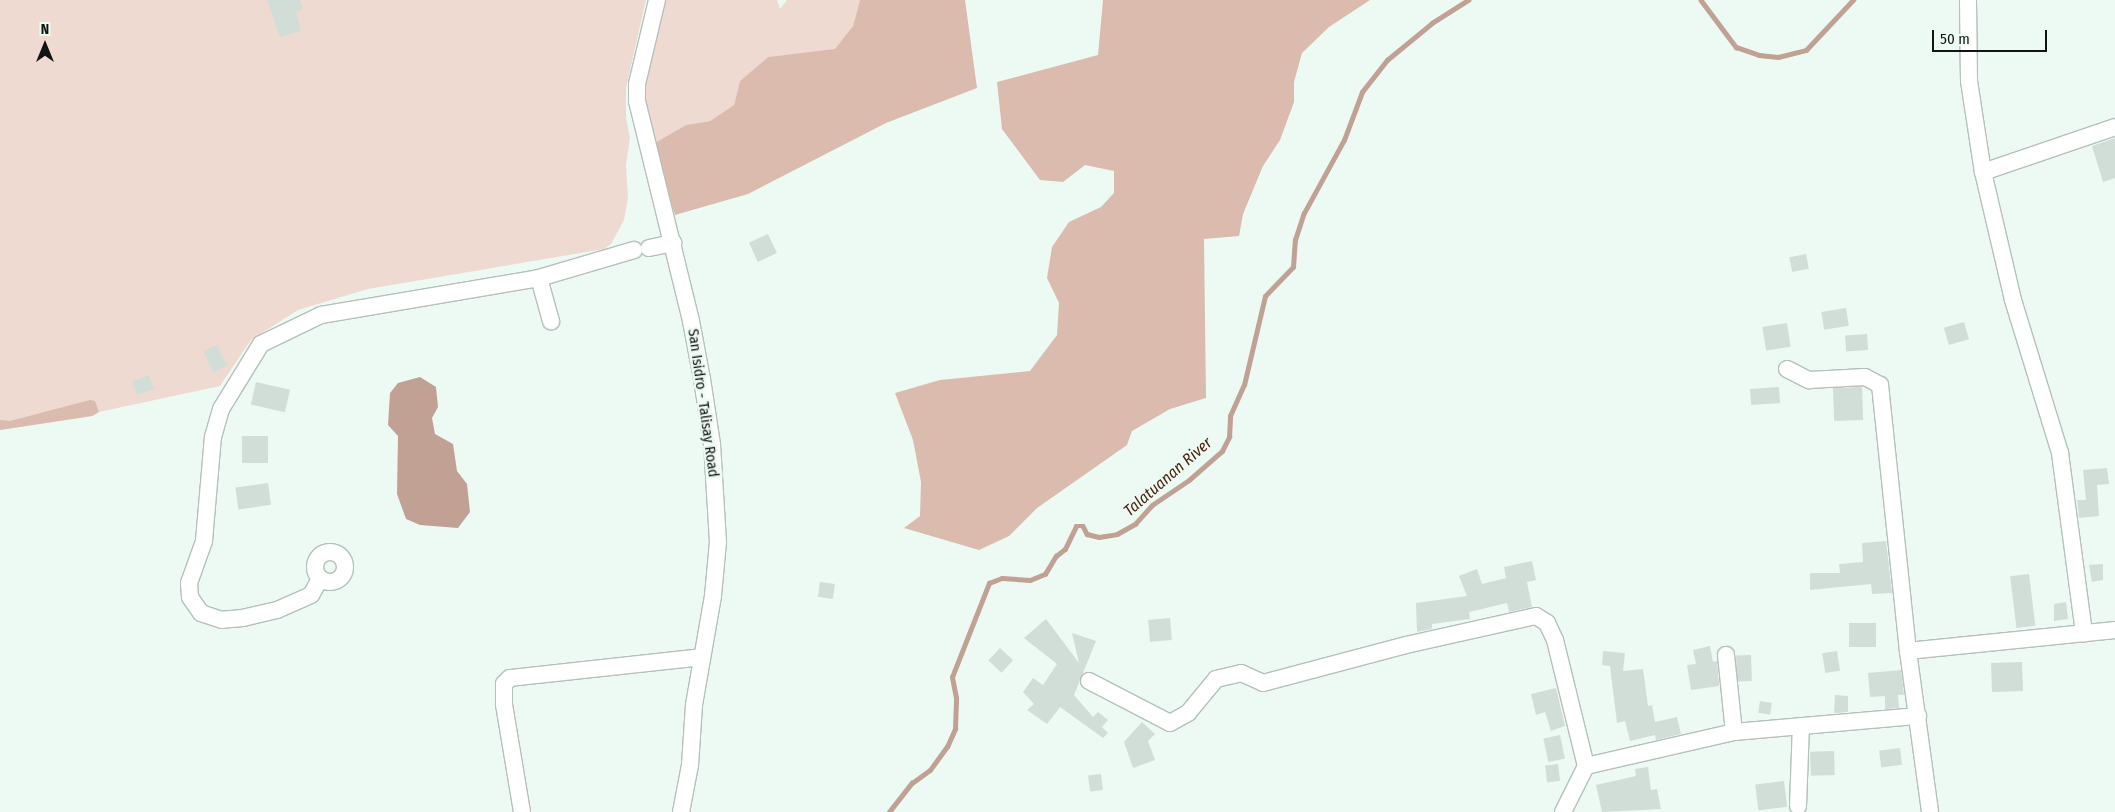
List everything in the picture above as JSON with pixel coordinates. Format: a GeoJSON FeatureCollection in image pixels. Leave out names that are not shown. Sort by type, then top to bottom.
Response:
{"type":"FeatureCollection","features":[{"type":"Feature","properties":{"kind":"street","name":"San Isidro - Talisay Road"},"geometry":{"type":"LineString","coordinates":[[657,0],[637,84],[637,101],[691,321],[712,444],[718,555],[702,657],[690,765],[681,812]]}},
{"type":"Feature","properties":{"kind":"street"},"geometry":{"type":"LineString","coordinates":[[1968,0],[1969,81],[1983,172],[2013,300],[2060,453],[2084,633]]}},
{"type":"Feature","properties":{"kind":"street"},"geometry":{"type":"LineString","coordinates":[[1983,172],[2115,127]]}},
{"type":"Feature","properties":{"kind":"street"},"geometry":{"type":"LineString","coordinates":[[320,580],[311,594],[277,610],[243,618],[222,620],[201,613],[190,597],[189,582],[204,541],[213,437],[221,409],[260,344],[321,315],[539,278],[642,249],[673,243]]}},
{"type":"Feature","properties":{"kind":"street"},"geometry":{"type":"LineString","coordinates":[[539,278],[551,321]]}},
{"type":"Feature","properties":{"kind":"street"},"geometry":{"type":"LineString","coordinates":[[1787,369],[1809,380],[1865,377],[1880,385],[1908,651],[1930,812]]}},
{"type":"Feature","properties":{"kind":"street"},"geometry":{"type":"LineString","coordinates":[[1088,681],[1170,724],[1188,714],[1206,688],[1216,679],[1241,673],[1263,682],[1406,645],[1536,616],[1547,623],[1555,640],[1586,766],[1563,812]]}},
{"type":"Feature","properties":{"kind":"street"},"geometry":{"type":"LineString","coordinates":[[1908,651],[2115,630]]}},
{"type":"Feature","properties":{"kind":"street"},"geometry":{"type":"LineString","coordinates":[[1726,655],[1734,732]]}},
{"type":"Feature","properties":{"kind":"street"},"geometry":{"type":"LineString","coordinates":[[522,812],[504,705],[504,684],[510,678],[702,657]]}},
{"type":"Feature","properties":{"kind":"street"},"geometry":{"type":"LineString","coordinates":[[1586,766],[1734,732],[1918,716]]}},
{"type":"Feature","properties":{"kind":"street"},"geometry":{"type":"LineString","coordinates":[[1798,806],[1801,726]]}},
{"type":"Feature","properties":{"kind":"shaded area"},"geometry":{"type":"Polygon","coordinates":[[[0,0],[646,0],[626,88],[626,118],[630,138],[626,165],[628,198],[624,220],[611,244],[604,249],[368,289],[298,310],[251,340],[220,386],[99,412],[92,416],[0,430],[0,0]]]}},
{"type":"Feature","properties":{"kind":"shaded area"},"geometry":{"type":"Polygon","coordinates":[[[664,0],[777,0],[780,9],[787,0],[860,0],[853,26],[835,50],[768,57],[740,81],[734,105],[710,121],[686,125],[653,144],[641,100],[664,0]]]}},
{"type":"Feature","properties":{"kind":"shaded area"},"geometry":{"type":"Polygon","coordinates":[[[860,0],[965,0],[977,88],[886,123],[748,194],[675,215],[653,144],[686,125],[710,121],[734,105],[740,81],[768,57],[835,49],[853,26],[860,0]]]}},
{"type":"Feature","properties":{"kind":"shaded area"},"geometry":{"type":"Polygon","coordinates":[[[1103,0],[1370,0],[1329,27],[1302,53],[1294,82],[1294,102],[1280,140],[1263,166],[1243,214],[1239,236],[1204,239],[1206,398],[1170,409],[1132,431],[1127,445],[1037,508],[1009,536],[979,550],[904,528],[920,516],[921,482],[913,440],[895,393],[940,380],[1030,371],[1057,335],[1059,303],[1047,278],[1052,247],[1069,222],[1101,207],[1114,193],[1114,171],[1085,165],[1063,182],[1040,180],[1002,129],[997,82],[1098,55],[1103,0]]]}},
{"type":"Feature","properties":{"kind":"shaded area"},"geometry":{"type":"Polygon","coordinates":[[[420,377],[436,387],[438,407],[432,418],[435,434],[453,444],[457,471],[467,484],[470,512],[458,528],[420,525],[406,519],[397,494],[398,436],[388,425],[390,393],[398,383],[420,377]]]}},
{"type":"Feature","properties":{"kind":"shaded area"},"geometry":{"type":"Polygon","coordinates":[[[90,400],[95,401],[99,412],[92,416],[0,430],[0,420],[10,421],[90,400]]]}},
{"type":"Feature","properties":{"kind":"building"},"geometry":{"type":"Polygon","coordinates":[[[267,0],[300,0],[303,9],[296,12],[301,31],[280,37],[267,0]]]}},
{"type":"Feature","properties":{"kind":"building"},"geometry":{"type":"Polygon","coordinates":[[[2115,138],[2115,178],[2103,182],[2092,146],[2115,138]]]}},
{"type":"Feature","properties":{"kind":"building"},"geometry":{"type":"Polygon","coordinates":[[[768,234],[777,253],[758,262],[749,243],[768,234]]]}},
{"type":"Feature","properties":{"kind":"building"},"geometry":{"type":"Polygon","coordinates":[[[1806,254],[1809,269],[1792,272],[1789,257],[1806,254]]]}},
{"type":"Feature","properties":{"kind":"building"},"geometry":{"type":"Polygon","coordinates":[[[1846,308],[1849,326],[1824,330],[1821,312],[1846,308]]]}},
{"type":"Feature","properties":{"kind":"building"},"geometry":{"type":"Polygon","coordinates":[[[1964,322],[1969,339],[1949,345],[1944,328],[1964,322]]]}},
{"type":"Feature","properties":{"kind":"building"},"geometry":{"type":"Polygon","coordinates":[[[1787,323],[1791,347],[1766,351],[1762,327],[1787,323]]]}},
{"type":"Feature","properties":{"kind":"building"},"geometry":{"type":"Polygon","coordinates":[[[1867,334],[1868,350],[1846,351],[1845,336],[1867,334]]]}},
{"type":"Feature","properties":{"kind":"building"},"geometry":{"type":"Polygon","coordinates":[[[217,345],[227,366],[213,372],[203,351],[217,345]]]}},
{"type":"Feature","properties":{"kind":"building"},"geometry":{"type":"Polygon","coordinates":[[[149,375],[154,389],[137,395],[132,381],[149,375]]]}},
{"type":"Feature","properties":{"kind":"building"},"geometry":{"type":"Polygon","coordinates":[[[256,382],[290,390],[285,412],[251,404],[256,382]]]}},
{"type":"Feature","properties":{"kind":"building"},"geometry":{"type":"Polygon","coordinates":[[[1779,387],[1780,403],[1751,405],[1750,389],[1779,387]]]}},
{"type":"Feature","properties":{"kind":"building"},"geometry":{"type":"Polygon","coordinates":[[[1862,387],[1863,420],[1834,421],[1833,388],[1862,387]]]}},
{"type":"Feature","properties":{"kind":"building"},"geometry":{"type":"Polygon","coordinates":[[[242,436],[268,436],[268,463],[242,463],[242,436]]]}},
{"type":"Feature","properties":{"kind":"building"},"geometry":{"type":"Polygon","coordinates":[[[2107,468],[2109,484],[2097,485],[2099,516],[2079,518],[2077,500],[2086,500],[2083,470],[2107,468]]]}},
{"type":"Feature","properties":{"kind":"building"},"geometry":{"type":"Polygon","coordinates":[[[268,483],[271,505],[238,509],[235,488],[268,483]]]}},
{"type":"Feature","properties":{"kind":"building"},"geometry":{"type":"Polygon","coordinates":[[[1886,541],[1892,593],[1872,594],[1871,584],[1810,590],[1810,573],[1840,573],[1839,564],[1863,562],[1862,543],[1886,541]]]}},
{"type":"Feature","properties":{"kind":"building"},"geometry":{"type":"Polygon","coordinates":[[[1532,561],[1536,580],[1527,582],[1532,607],[1509,612],[1507,603],[1469,612],[1470,619],[1432,624],[1432,629],[1417,632],[1416,603],[1467,596],[1459,576],[1477,569],[1482,584],[1506,578],[1504,567],[1532,561]]]}},
{"type":"Feature","properties":{"kind":"building"},"geometry":{"type":"Polygon","coordinates":[[[2103,564],[2103,580],[2092,582],[2089,565],[2103,564]]]}},
{"type":"Feature","properties":{"kind":"building"},"geometry":{"type":"Polygon","coordinates":[[[2029,574],[2035,626],[2016,628],[2010,576],[2029,574]]]}},
{"type":"Feature","properties":{"kind":"building"},"geometry":{"type":"Polygon","coordinates":[[[820,582],[835,584],[833,599],[818,597],[820,582]]]}},
{"type":"Feature","properties":{"kind":"building"},"geometry":{"type":"Polygon","coordinates":[[[2066,602],[2068,619],[2054,621],[2054,604],[2066,602]]]}},
{"type":"Feature","properties":{"kind":"building"},"geometry":{"type":"Polygon","coordinates":[[[1170,618],[1172,640],[1150,642],[1148,620],[1170,618]]]}},
{"type":"Feature","properties":{"kind":"building"},"geometry":{"type":"Polygon","coordinates":[[[1046,619],[1079,663],[1072,633],[1096,641],[1074,695],[1093,717],[1098,712],[1108,720],[1102,727],[1108,733],[1103,738],[1060,707],[1047,724],[1027,710],[1034,704],[1023,692],[1033,678],[1043,685],[1057,664],[1024,638],[1046,619]]]}},
{"type":"Feature","properties":{"kind":"building"},"geometry":{"type":"Polygon","coordinates":[[[1849,623],[1876,623],[1876,647],[1849,647],[1849,623]]]}},
{"type":"Feature","properties":{"kind":"building"},"geometry":{"type":"Polygon","coordinates":[[[1710,646],[1713,662],[1717,661],[1719,686],[1691,690],[1687,665],[1696,664],[1693,650],[1710,646]]]}},
{"type":"Feature","properties":{"kind":"building"},"geometry":{"type":"Polygon","coordinates":[[[1000,648],[1013,660],[1002,673],[988,660],[1000,648]]]}},
{"type":"Feature","properties":{"kind":"building"},"geometry":{"type":"Polygon","coordinates":[[[1603,651],[1625,653],[1623,671],[1643,669],[1648,706],[1652,705],[1655,722],[1677,717],[1681,734],[1656,740],[1655,735],[1630,741],[1625,721],[1617,723],[1610,666],[1602,665],[1603,651]]]}},
{"type":"Feature","properties":{"kind":"building"},"geometry":{"type":"Polygon","coordinates":[[[1837,651],[1840,671],[1825,673],[1822,653],[1837,651]]]}},
{"type":"Feature","properties":{"kind":"building"},"geometry":{"type":"Polygon","coordinates":[[[1751,655],[1752,681],[1737,682],[1736,656],[1751,655]]]}},
{"type":"Feature","properties":{"kind":"building"},"geometry":{"type":"Polygon","coordinates":[[[2022,662],[2023,691],[1992,692],[1991,663],[2022,662]]]}},
{"type":"Feature","properties":{"kind":"building"},"geometry":{"type":"Polygon","coordinates":[[[1901,670],[1904,695],[1898,695],[1899,708],[1885,709],[1885,696],[1870,697],[1868,673],[1901,670]]]}},
{"type":"Feature","properties":{"kind":"building"},"geometry":{"type":"Polygon","coordinates":[[[1556,688],[1565,726],[1551,731],[1545,712],[1536,715],[1531,694],[1556,688]]]}},
{"type":"Feature","properties":{"kind":"building"},"geometry":{"type":"Polygon","coordinates":[[[1835,695],[1848,696],[1848,712],[1834,713],[1835,695]]]}},
{"type":"Feature","properties":{"kind":"building"},"geometry":{"type":"Polygon","coordinates":[[[1760,701],[1772,703],[1770,715],[1758,713],[1760,701]]]}},
{"type":"Feature","properties":{"kind":"building"},"geometry":{"type":"Polygon","coordinates":[[[1142,722],[1155,734],[1148,741],[1155,760],[1133,768],[1124,742],[1142,722]]]}},
{"type":"Feature","properties":{"kind":"building"},"geometry":{"type":"Polygon","coordinates":[[[1560,735],[1565,758],[1548,762],[1543,739],[1560,735]]]}},
{"type":"Feature","properties":{"kind":"building"},"geometry":{"type":"Polygon","coordinates":[[[1900,748],[1902,765],[1881,767],[1879,751],[1900,748]]]}},
{"type":"Feature","properties":{"kind":"building"},"geometry":{"type":"Polygon","coordinates":[[[1834,751],[1835,775],[1811,776],[1810,752],[1834,751]]]}},
{"type":"Feature","properties":{"kind":"building"},"geometry":{"type":"Polygon","coordinates":[[[1558,764],[1560,781],[1547,782],[1545,766],[1558,764]]]}},
{"type":"Feature","properties":{"kind":"building"},"geometry":{"type":"Polygon","coordinates":[[[1648,767],[1651,790],[1657,789],[1661,809],[1602,812],[1596,785],[1636,776],[1635,769],[1648,767]]]}},
{"type":"Feature","properties":{"kind":"building"},"geometry":{"type":"Polygon","coordinates":[[[1101,774],[1103,790],[1090,791],[1088,776],[1101,774]]]}},
{"type":"Feature","properties":{"kind":"building"},"geometry":{"type":"Polygon","coordinates":[[[1784,781],[1787,807],[1758,810],[1755,785],[1784,781]]]}},
{"type":"Feature","properties":{"kind":"waterway","name":"Talatuanan River"},"geometry":{"type":"LineString","coordinates":[[889,812],[912,783],[930,770],[947,747],[955,729],[956,698],[952,677],[989,583],[1002,578],[1030,580],[1045,574],[1056,556],[1065,549],[1076,526],[1083,526],[1087,534],[1099,537],[1117,534],[1135,524],[1152,505],[1189,480],[1222,451],[1229,437],[1230,416],[1244,385],[1265,296],[1293,267],[1295,240],[1304,213],[1344,140],[1362,92],[1387,60],[1432,23],[1468,0]]}},
{"type":"Feature","properties":{"kind":"waterway","name":"Talatuanan River"},"geometry":{"type":"LineString","coordinates":[[1701,0],[1736,47],[1759,55],[1778,57],[1806,50],[1853,0]]}}]}
